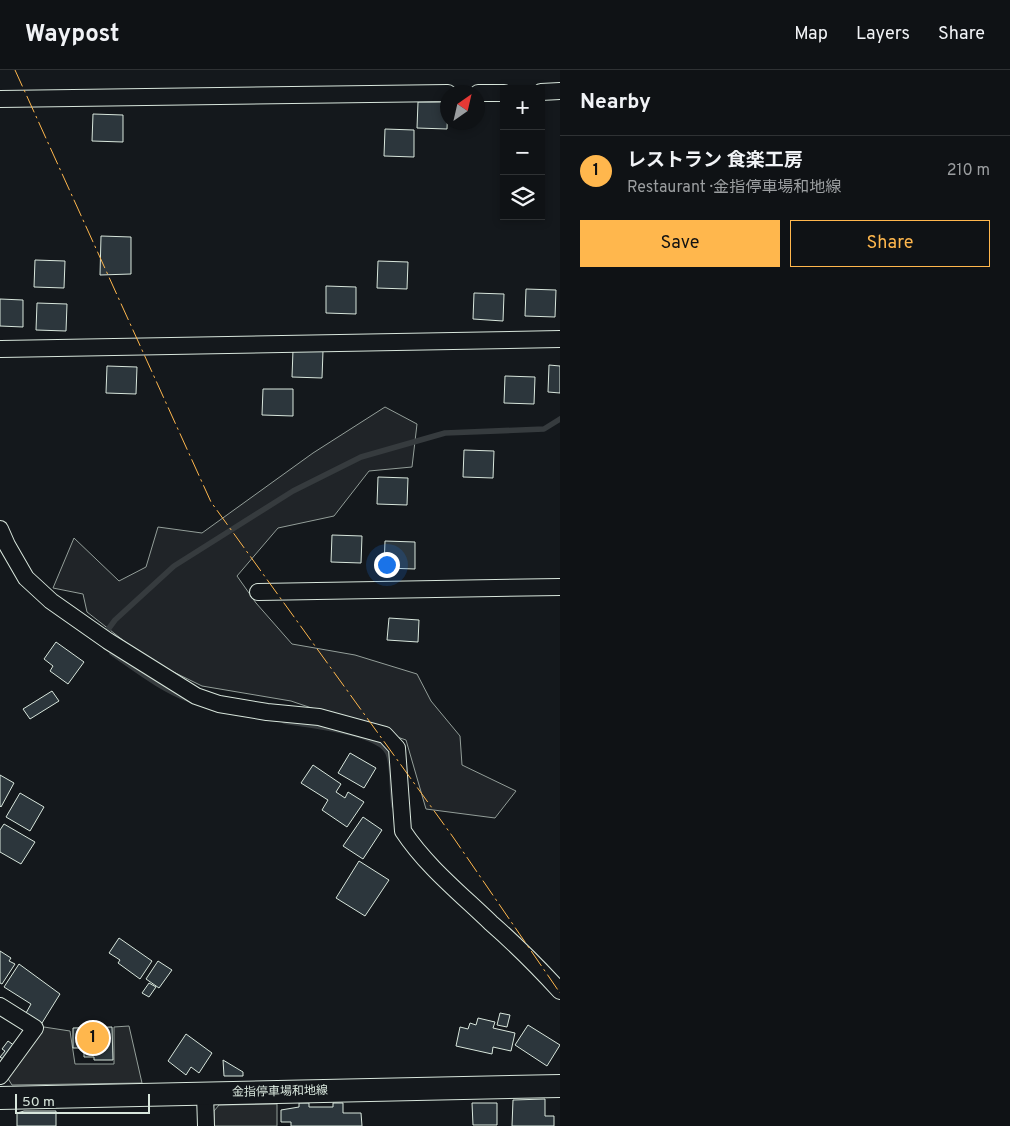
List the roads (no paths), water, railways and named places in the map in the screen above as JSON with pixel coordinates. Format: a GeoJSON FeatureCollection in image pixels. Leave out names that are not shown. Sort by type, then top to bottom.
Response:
{"type":"FeatureCollection","features":[{"type":"Feature","properties":{"kind":"main road","name":"金指停車場和地線"},"geometry":{"type":"LineString","coordinates":[[0,1098],[560,1086]]}},
{"type":"Feature","properties":{"kind":"street"},"geometry":{"type":"LineString","coordinates":[[545,92],[560,92]]}},
{"type":"Feature","properties":{"kind":"street"},"geometry":{"type":"LineString","coordinates":[[485,93],[500,93]]}},
{"type":"Feature","properties":{"kind":"street"},"geometry":{"type":"LineString","coordinates":[[0,99],[440,94]]}},
{"type":"Feature","properties":{"kind":"street"},"geometry":{"type":"LineString","coordinates":[[1,349],[560,339]]}},
{"type":"Feature","properties":{"kind":"street"},"geometry":{"type":"LineString","coordinates":[[0,529],[26,578],[51,601],[103,637],[196,696],[219,704],[267,712],[319,717],[386,735],[397,748],[404,831],[410,842],[448,883],[518,947],[560,990]]}},
{"type":"Feature","properties":{"kind":"street"},"geometry":{"type":"LineString","coordinates":[[258,592],[560,586]]}},
{"type":"Feature","properties":{"kind":"street"},"geometry":{"type":"LineString","coordinates":[[0,1006],[35,1028],[0,1076]]}},
{"type":"Feature","properties":{"kind":"street"},"geometry":{"type":"LineString","coordinates":[[205,1094],[206,1126]]}},
{"type":"Feature","properties":{"kind":"waterway"},"geometry":{"type":"LineString","coordinates":[[104,635],[115,620],[174,566],[293,491],[361,457],[445,433],[544,429],[560,419]]}},
{"type":"Feature","properties":{"kind":"waterway"},"geometry":{"type":"LineString","coordinates":[[112,653],[159,685],[190,700]]}},
{"type":"Feature","properties":{"kind":"waterway"},"geometry":{"type":"LineString","coordinates":[[284,721],[324,727],[357,735],[382,746],[390,759],[394,806]]}},
{"type":"Feature","properties":{"kind":"place","name":"レストラン 食楽工房"},"geometry":{"type":"Point","coordinates":[93,1038]}}]}
